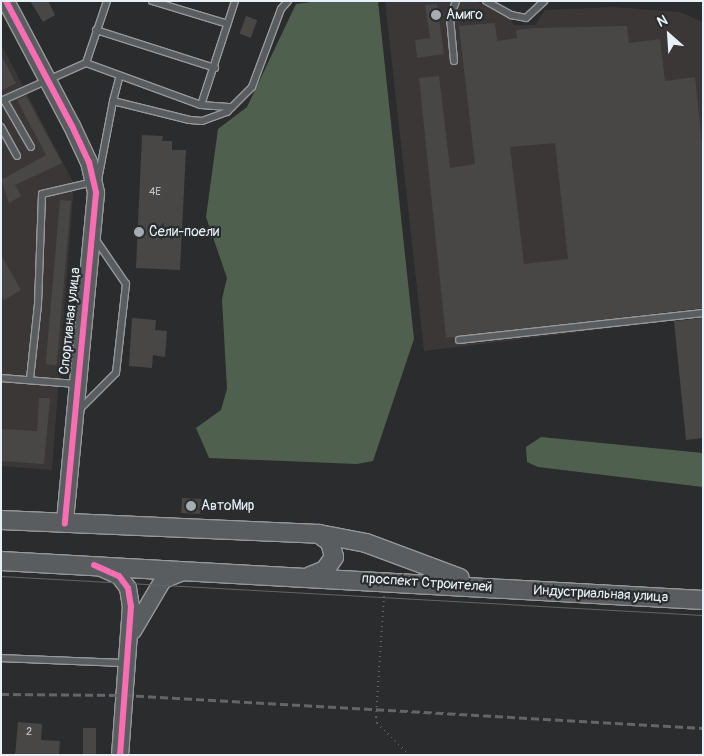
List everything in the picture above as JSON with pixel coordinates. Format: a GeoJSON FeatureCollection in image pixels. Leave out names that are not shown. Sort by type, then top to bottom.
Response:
{"type":"FeatureCollection","features":[{"type":"Feature","properties":{"kind":"main road","name":"проспект Строителей"},"geometry":{"type":"LineString","coordinates":[[1,520],[318,534],[366,543],[430,570],[499,588]]}},
{"type":"Feature","properties":{"kind":"main road"},"geometry":{"type":"LineString","coordinates":[[309,576],[325,570],[334,556],[330,542],[318,534]]}},
{"type":"Feature","properties":{"kind":"main road","name":"проспект Строителей"},"geometry":{"type":"LineString","coordinates":[[1,561],[309,576],[499,588]]}},
{"type":"Feature","properties":{"kind":"main road","name":"Индустриальная улица"},"geometry":{"type":"LineString","coordinates":[[499,588],[703,600]]}},
{"type":"Feature","properties":{"kind":"street","name":"Спортивная улица"},"geometry":{"type":"LineString","coordinates":[[6,1],[72,126],[95,187],[92,236],[73,417],[65,524]]}},
{"type":"Feature","properties":{"kind":"street"},"geometry":{"type":"LineString","coordinates":[[94,565],[119,576],[128,588],[132,633],[127,663],[120,755]]}},
{"type":"Feature","properties":{"kind":"street"},"geometry":{"type":"LineString","coordinates":[[132,633],[163,580],[191,570]]}},
{"type":"Feature","properties":{"kind":"lane"},"geometry":{"type":"LineString","coordinates":[[31,147],[3,100],[49,82],[86,63],[106,1]]}},
{"type":"Feature","properties":{"kind":"lane"},"geometry":{"type":"LineString","coordinates":[[152,1],[228,24]]}},
{"type":"Feature","properties":{"kind":"lane"},"geometry":{"type":"LineString","coordinates":[[201,105],[236,1]]}},
{"type":"Feature","properties":{"kind":"lane"},"geometry":{"type":"LineString","coordinates":[[113,100],[153,113],[202,121],[234,106],[252,86],[281,9],[288,1]]}},
{"type":"Feature","properties":{"kind":"lane"},"geometry":{"type":"LineString","coordinates":[[454,61],[450,17],[456,1]]}},
{"type":"Feature","properties":{"kind":"lane"},"geometry":{"type":"LineString","coordinates":[[486,1],[526,18],[544,1]]}},
{"type":"Feature","properties":{"kind":"lane"},"geometry":{"type":"LineString","coordinates":[[96,30],[215,68]]}},
{"type":"Feature","properties":{"kind":"lane"},"geometry":{"type":"LineString","coordinates":[[86,63],[119,78],[201,105],[234,106]]}},
{"type":"Feature","properties":{"kind":"lane"},"geometry":{"type":"LineString","coordinates":[[30,379],[38,304],[42,194],[95,187],[119,78]]}},
{"type":"Feature","properties":{"kind":"lane"},"geometry":{"type":"LineString","coordinates":[[1,127],[17,156]]}},
{"type":"Feature","properties":{"kind":"lane"},"geometry":{"type":"LineString","coordinates":[[73,417],[116,373],[126,284],[92,236]]}},
{"type":"Feature","properties":{"kind":"lane"},"geometry":{"type":"LineString","coordinates":[[459,340],[703,313]]}},
{"type":"Feature","properties":{"kind":"lane"},"geometry":{"type":"LineString","coordinates":[[1,378],[76,384]]}},
{"type":"Feature","properties":{"kind":"lane"},"geometry":{"type":"LineString","coordinates":[[1,658],[127,663]]}},
{"type":"Feature","properties":{"kind":"path"},"geometry":{"type":"LineString","coordinates":[[384,593],[377,724],[408,755]]}},
{"type":"Feature","properties":{"kind":"shaded area"},"geometry":{"type":"Polygon","coordinates":[[[385,1],[475,1],[509,17],[514,25],[535,25],[545,10],[614,7],[680,12],[703,22],[703,317],[424,351],[385,1]]]}},
{"type":"Feature","properties":{"kind":"shaded area"},"geometry":{"type":"Polygon","coordinates":[[[1,44],[74,184],[52,470],[1,466],[1,44]]]}},
{"type":"Feature","properties":{"kind":"green space"},"geometry":{"type":"Polygon","coordinates":[[[319,1],[378,1],[414,339],[373,461],[357,464],[209,458],[196,428],[221,410],[227,389],[222,299],[227,278],[206,217],[218,129],[247,107],[296,4],[319,1]]]}},
{"type":"Feature","properties":{"kind":"green space"},"geometry":{"type":"Polygon","coordinates":[[[541,437],[703,453],[703,487],[538,467],[527,462],[526,447],[541,437]]]}},
{"type":"Feature","properties":{"kind":"building"},"geometry":{"type":"Polygon","coordinates":[[[30,1],[48,1],[55,15],[43,22],[30,1]]]}},
{"type":"Feature","properties":{"kind":"building"},"geometry":{"type":"Polygon","coordinates":[[[437,4],[444,54],[417,58],[415,40],[430,38],[425,5],[437,4]]]}},
{"type":"Feature","properties":{"kind":"building"},"geometry":{"type":"Polygon","coordinates":[[[246,16],[257,20],[251,38],[240,34],[246,16]]]}},
{"type":"Feature","properties":{"kind":"building"},"geometry":{"type":"Polygon","coordinates":[[[495,23],[497,41],[517,38],[516,30],[627,26],[629,43],[660,39],[665,81],[695,77],[703,153],[703,308],[446,338],[419,78],[439,76],[450,168],[475,164],[459,26],[495,23]],[[555,143],[510,147],[524,264],[568,259],[555,143]]]}},
{"type":"Feature","properties":{"kind":"building"},"geometry":{"type":"Polygon","coordinates":[[[1,55],[16,83],[1,91],[1,55]]]}},
{"type":"Feature","properties":{"kind":"building"},"geometry":{"type":"Polygon","coordinates":[[[26,96],[62,163],[15,185],[21,196],[9,203],[1,180],[46,155],[17,100],[26,96]]]}},
{"type":"Feature","properties":{"kind":"building"},"geometry":{"type":"Polygon","coordinates":[[[142,135],[163,136],[162,141],[172,141],[172,150],[186,150],[180,270],[136,268],[142,135]]]}},
{"type":"Feature","properties":{"kind":"building"},"geometry":{"type":"Polygon","coordinates":[[[60,200],[71,201],[57,365],[46,364],[60,200]]]}},
{"type":"Feature","properties":{"kind":"building"},"geometry":{"type":"Polygon","coordinates":[[[1,255],[21,290],[4,300],[1,295],[1,255]]]}},
{"type":"Feature","properties":{"kind":"building"},"geometry":{"type":"Polygon","coordinates":[[[132,318],[156,320],[155,330],[167,331],[165,357],[153,355],[152,368],[129,366],[132,318]]]}},
{"type":"Feature","properties":{"kind":"building"},"geometry":{"type":"Polygon","coordinates":[[[703,318],[703,438],[686,440],[674,321],[703,318]]]}},
{"type":"Feature","properties":{"kind":"building"},"geometry":{"type":"Polygon","coordinates":[[[39,398],[50,398],[44,464],[1,461],[1,429],[37,431],[39,398]]]}},
{"type":"Feature","properties":{"kind":"building","name":"АвтоМир"},"geometry":{"type":"Polygon","coordinates":[[[182,498],[201,499],[200,514],[181,513],[182,498]]]}},
{"type":"Feature","properties":{"kind":"building"},"geometry":{"type":"Polygon","coordinates":[[[18,722],[42,724],[41,740],[60,741],[59,755],[15,755],[18,722]]]}},
{"type":"Feature","properties":{"kind":"building"},"geometry":{"type":"Polygon","coordinates":[[[83,728],[96,728],[96,755],[83,755],[83,728]]]}},
{"type":"Feature","properties":{"kind":"tram line"},"geometry":{"type":"LineString","coordinates":[[1,576],[703,615]]}},
{"type":"Feature","properties":{"kind":"railway"},"geometry":{"type":"LineString","coordinates":[[1,694],[124,695],[703,728]]}},
{"type":"Feature","properties":{"kind":"cycle path"},"geometry":{"type":"LineString","coordinates":[[6,1],[89,162],[96,193],[65,524]]}},
{"type":"Feature","properties":{"kind":"cycle path"},"geometry":{"type":"LineString","coordinates":[[94,565],[119,576],[128,588],[131,606],[120,755]]}},
{"type":"Feature","properties":{"kind":"place","name":"Амиго"},"geometry":{"type":"Point","coordinates":[436,15]}},
{"type":"Feature","properties":{"kind":"place","name":"Сели-поели"},"geometry":{"type":"Point","coordinates":[139,232]}},
{"type":"Feature","properties":{"kind":"place","name":"АвтоМир"},"geometry":{"type":"Point","coordinates":[191,506]}}]}
